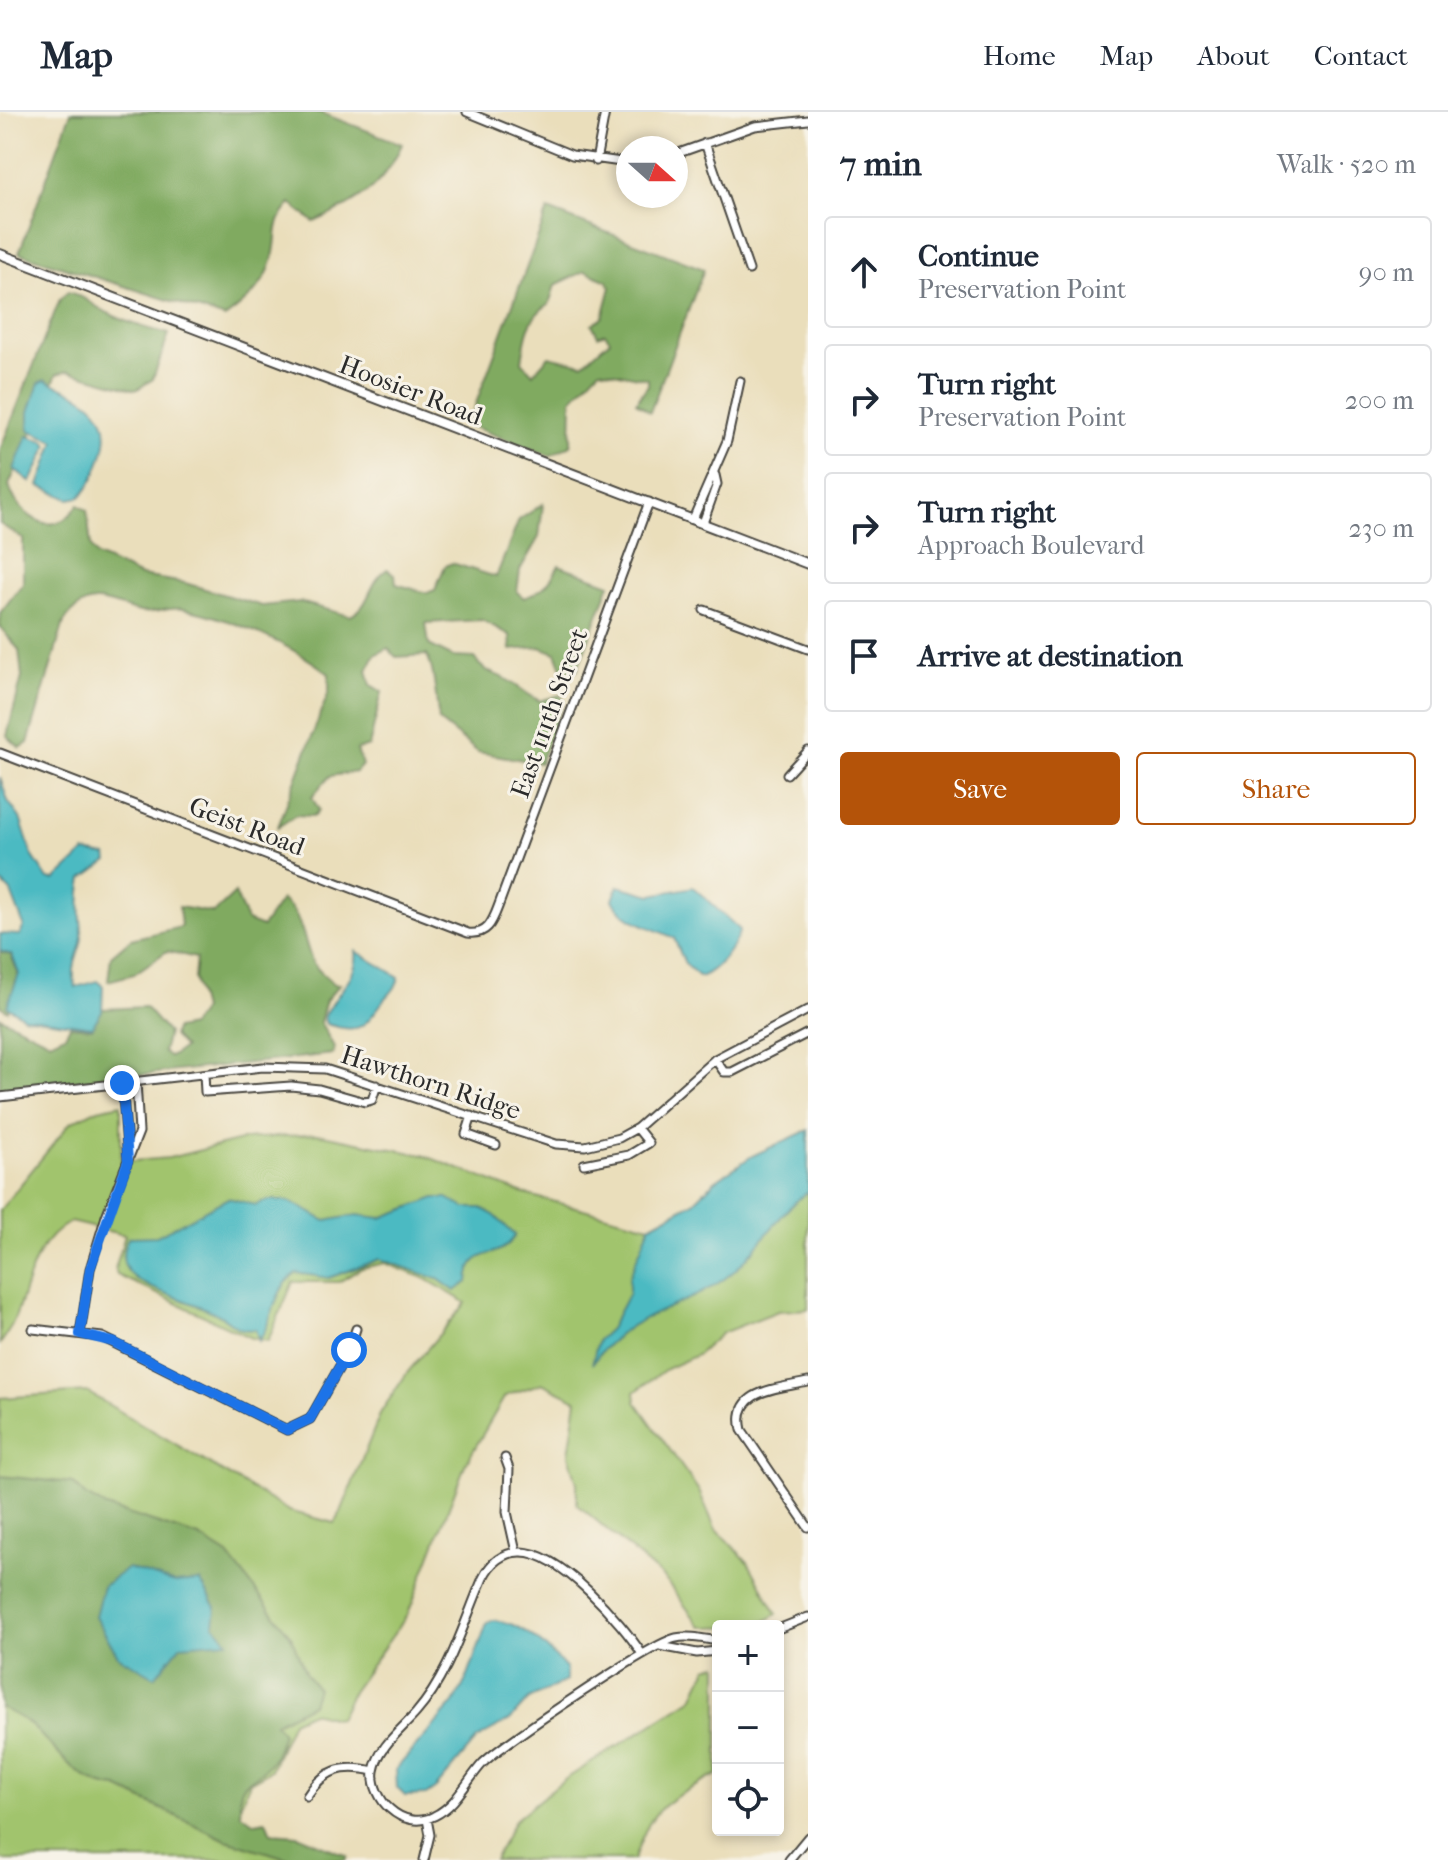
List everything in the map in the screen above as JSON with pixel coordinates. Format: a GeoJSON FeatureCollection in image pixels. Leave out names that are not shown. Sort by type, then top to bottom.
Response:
{"type":"FeatureCollection","features":[{"type":"Feature","properties":{"kind":"street"},"geometry":{"type":"LineString","coordinates":[[467,112],[558,150],[596,161],[616,162]]}},
{"type":"Feature","properties":{"kind":"street"},"geometry":{"type":"LineString","coordinates":[[596,161],[605,112]]}},
{"type":"Feature","properties":{"kind":"street"},"geometry":{"type":"LineString","coordinates":[[688,149],[773,122],[808,120]]}},
{"type":"Feature","properties":{"kind":"street"},"geometry":{"type":"LineString","coordinates":[[705,143],[749,270]]}},
{"type":"Feature","properties":{"kind":"street","name":"Hoosier Road"},"geometry":{"type":"LineString","coordinates":[[0,254],[808,564]]}},
{"type":"Feature","properties":{"kind":"street"},"geometry":{"type":"LineString","coordinates":[[698,521],[717,484],[715,475],[727,441],[740,381]]}},
{"type":"Feature","properties":{"kind":"street","name":"East 111th Street"},"geometry":{"type":"LineString","coordinates":[[480,934],[489,927],[498,907],[649,502]]}},
{"type":"Feature","properties":{"kind":"street"},"geometry":{"type":"LineString","coordinates":[[704,610],[808,649]]}},
{"type":"Feature","properties":{"kind":"street"},"geometry":{"type":"LineString","coordinates":[[787,774],[808,751]]}},
{"type":"Feature","properties":{"kind":"street","name":"Geist Road"},"geometry":{"type":"LineString","coordinates":[[0,753],[463,932],[480,934]]}},
{"type":"Feature","properties":{"kind":"street","name":"Hawthorn Ridge"},"geometry":{"type":"LineString","coordinates":[[0,1097],[305,1066],[377,1085],[571,1146],[602,1144],[637,1128],[715,1059],[808,1010]]}},
{"type":"Feature","properties":{"kind":"street"},"geometry":{"type":"LineString","coordinates":[[715,1059],[724,1072],[732,1072],[808,1033]]}},
{"type":"Feature","properties":{"kind":"street"},"geometry":{"type":"LineString","coordinates":[[204,1074],[205,1092],[291,1086],[365,1102],[372,1100],[377,1085]]}},
{"type":"Feature","properties":{"kind":"street"},"geometry":{"type":"LineString","coordinates":[[80,1334],[90,1269],[139,1132],[136,1081]]}},
{"type":"Feature","properties":{"kind":"street"},"geometry":{"type":"LineString","coordinates":[[122,1083],[128,1161]]}},
{"type":"Feature","properties":{"kind":"street"},"geometry":{"type":"LineString","coordinates":[[472,1116],[466,1134],[496,1145]]}},
{"type":"Feature","properties":{"kind":"street"},"geometry":{"type":"LineString","coordinates":[[584,1164],[629,1155],[649,1143],[637,1128]]}},
{"type":"Feature","properties":{"kind":"street"},"geometry":{"type":"LineString","coordinates":[[33,1329],[80,1334],[113,1342],[287,1430],[310,1419],[349,1350],[356,1329]]}},
{"type":"Feature","properties":{"kind":"street"},"geometry":{"type":"LineString","coordinates":[[808,1382],[752,1396],[743,1404],[739,1418],[742,1430],[808,1527]]}},
{"type":"Feature","properties":{"kind":"street"},"geometry":{"type":"LineString","coordinates":[[505,1458],[509,1469],[507,1512],[516,1552]]}},
{"type":"Feature","properties":{"kind":"street"},"geometry":{"type":"LineString","coordinates":[[642,1654],[618,1618],[547,1559],[536,1554],[516,1552],[497,1560],[487,1569],[441,1676],[419,1710],[388,1744],[374,1771],[374,1782],[389,1808],[404,1818],[427,1819],[447,1808],[485,1761],[642,1654],[674,1638],[712,1641]]}},
{"type":"Feature","properties":{"kind":"street"},"geometry":{"type":"LineString","coordinates":[[784,1627],[808,1617]]}},
{"type":"Feature","properties":{"kind":"street"},"geometry":{"type":"LineString","coordinates":[[658,1645],[697,1653],[712,1652]]}},
{"type":"Feature","properties":{"kind":"street"},"geometry":{"type":"LineString","coordinates":[[307,1796],[323,1775],[333,1769],[345,1767],[374,1771]]}},
{"type":"Feature","properties":{"kind":"street"},"geometry":{"type":"LineString","coordinates":[[424,1860],[430,1835],[427,1819]]}},
{"type":"Feature","properties":{"kind":"street"},"geometry":{"type":"LineString","coordinates":[[789,1860],[808,1837]]}},
{"type":"Feature","properties":{"kind":"green space"},"geometry":{"type":"Polygon","coordinates":[[[71,112],[319,112],[402,144],[377,183],[343,208],[314,222],[291,204],[280,219],[265,278],[247,300],[225,318],[19,253],[71,112]]]}},
{"type":"Feature","properties":{"kind":"green space"},"geometry":{"type":"Polygon","coordinates":[[[548,210],[704,269],[650,412],[636,402],[648,385],[648,379],[600,369],[572,399],[571,445],[550,456],[468,425],[548,210]],[[585,271],[555,285],[549,304],[536,315],[526,337],[522,362],[533,374],[549,356],[583,364],[610,340],[605,333],[598,336],[592,324],[603,317],[611,287],[607,281],[585,271]]]}},
{"type":"Feature","properties":{"kind":"green space"},"geometry":{"type":"Polygon","coordinates":[[[68,292],[123,320],[169,334],[153,379],[136,390],[68,371],[57,374],[9,485],[16,502],[38,521],[56,523],[65,519],[78,505],[87,510],[91,547],[97,556],[141,576],[185,583],[262,606],[300,602],[350,616],[362,607],[376,581],[387,569],[395,574],[396,584],[427,593],[435,590],[445,566],[452,563],[496,577],[519,520],[543,504],[539,537],[520,570],[517,592],[524,598],[541,589],[559,565],[610,584],[577,670],[563,671],[556,653],[540,647],[511,650],[510,635],[482,620],[426,623],[429,645],[453,657],[474,658],[485,669],[540,701],[560,695],[564,700],[540,763],[478,752],[439,721],[434,678],[427,655],[396,657],[388,648],[375,655],[367,670],[371,685],[382,692],[369,746],[357,750],[362,765],[356,772],[330,776],[312,797],[319,810],[314,816],[296,815],[278,827],[329,691],[329,674],[279,643],[220,618],[178,608],[140,612],[99,601],[82,605],[64,622],[28,743],[20,748],[7,736],[22,677],[19,650],[0,627],[0,613],[23,583],[23,539],[0,524],[0,450],[60,299],[68,292]]]}},
{"type":"Feature","properties":{"kind":"green space"},"geometry":{"type":"Polygon","coordinates":[[[235,893],[247,921],[262,927],[281,900],[288,905],[301,927],[314,964],[334,984],[340,984],[326,1000],[320,1022],[334,1047],[333,1054],[0,1090],[0,1017],[50,1042],[65,1035],[70,1026],[92,1028],[102,1009],[145,1007],[168,1033],[163,1052],[170,1057],[184,1048],[173,1036],[175,1029],[191,1026],[202,1010],[194,979],[196,958],[167,951],[134,974],[108,981],[111,956],[131,939],[181,927],[179,907],[214,913],[235,893]]]}},
{"type":"Feature","properties":{"kind":"green space"},"geometry":{"type":"Polygon","coordinates":[[[0,952],[11,955],[18,973],[8,1011],[0,1006],[0,952]]]}},
{"type":"Feature","properties":{"kind":"green space"},"geometry":{"type":"Polygon","coordinates":[[[121,1104],[121,1162],[169,1158],[245,1139],[317,1134],[423,1155],[524,1194],[650,1226],[694,1202],[715,1181],[752,1156],[808,1130],[808,1309],[778,1311],[722,1333],[697,1355],[666,1369],[635,1392],[636,1402],[699,1491],[715,1528],[748,1562],[777,1614],[767,1620],[712,1620],[712,1627],[701,1627],[664,1578],[577,1504],[577,1483],[569,1454],[577,1400],[542,1383],[505,1396],[465,1465],[408,1614],[352,1692],[339,1719],[311,1712],[292,1721],[271,1770],[250,1782],[233,1822],[322,1860],[0,1860],[0,1398],[87,1392],[289,1511],[334,1523],[381,1412],[407,1373],[466,1303],[426,1279],[385,1263],[362,1268],[339,1282],[293,1282],[268,1341],[251,1338],[117,1275],[115,1269],[125,1235],[70,1222],[54,1234],[34,1262],[17,1312],[0,1344],[0,1210],[70,1123],[98,1109],[121,1104]]]}},
{"type":"Feature","properties":{"kind":"green space"},"geometry":{"type":"Polygon","coordinates":[[[0,1476],[73,1483],[85,1495],[106,1507],[199,1537],[228,1555],[291,1636],[306,1674],[317,1688],[312,1704],[275,1723],[283,1733],[278,1748],[270,1763],[243,1787],[240,1793],[241,1814],[255,1823],[266,1821],[271,1833],[298,1835],[348,1856],[346,1860],[293,1860],[226,1840],[118,1788],[105,1786],[82,1775],[29,1724],[0,1707],[0,1476]]]}},
{"type":"Feature","properties":{"kind":"green space"},"geometry":{"type":"Polygon","coordinates":[[[712,1666],[712,1777],[674,1798],[655,1815],[640,1841],[634,1860],[494,1860],[515,1820],[561,1782],[693,1698],[707,1668],[712,1666]]]}},
{"type":"Feature","properties":{"kind":"water"},"geometry":{"type":"Polygon","coordinates":[[[45,380],[85,399],[101,417],[105,428],[99,464],[80,497],[69,499],[39,486],[55,441],[29,430],[29,412],[39,383],[45,380]]]}},
{"type":"Feature","properties":{"kind":"water"},"geometry":{"type":"Polygon","coordinates":[[[27,436],[45,441],[48,446],[31,482],[14,469],[27,436]]]}},
{"type":"Feature","properties":{"kind":"water"},"geometry":{"type":"Polygon","coordinates":[[[0,777],[8,801],[20,818],[32,855],[48,879],[55,880],[85,852],[107,856],[108,861],[83,879],[80,905],[82,938],[74,971],[76,987],[98,981],[103,986],[102,1011],[92,1027],[24,1017],[7,1006],[19,974],[12,955],[0,951],[0,934],[20,935],[24,926],[11,892],[0,881],[0,777]]]}},
{"type":"Feature","properties":{"kind":"water"},"geometry":{"type":"Polygon","coordinates":[[[618,886],[652,895],[693,887],[740,930],[734,944],[713,970],[700,977],[685,964],[674,938],[632,919],[618,908],[613,900],[618,886]]]}},
{"type":"Feature","properties":{"kind":"water"},"geometry":{"type":"Polygon","coordinates":[[[356,951],[399,977],[398,982],[359,1027],[326,1024],[324,1018],[328,1010],[354,969],[356,951]]]}},
{"type":"Feature","properties":{"kind":"water"},"geometry":{"type":"Polygon","coordinates":[[[808,1130],[808,1192],[787,1210],[733,1272],[715,1285],[623,1332],[592,1364],[598,1340],[610,1329],[629,1293],[629,1278],[650,1226],[694,1202],[715,1181],[752,1156],[808,1130]]]}},
{"type":"Feature","properties":{"kind":"water"},"geometry":{"type":"Polygon","coordinates":[[[228,1198],[256,1205],[266,1201],[284,1201],[326,1221],[357,1215],[381,1218],[435,1198],[447,1198],[465,1208],[481,1208],[494,1215],[515,1235],[502,1249],[474,1262],[468,1282],[455,1291],[438,1279],[380,1259],[329,1278],[296,1273],[282,1288],[259,1341],[255,1329],[239,1328],[208,1309],[144,1284],[134,1278],[124,1263],[124,1250],[129,1237],[157,1236],[228,1198]]]}},
{"type":"Feature","properties":{"kind":"water"},"geometry":{"type":"Polygon","coordinates":[[[128,1568],[175,1583],[200,1581],[216,1607],[214,1625],[228,1641],[181,1645],[155,1677],[118,1656],[95,1616],[103,1586],[128,1568]]]}},
{"type":"Feature","properties":{"kind":"water"},"geometry":{"type":"Polygon","coordinates":[[[493,1620],[524,1631],[542,1645],[566,1668],[566,1681],[529,1699],[510,1720],[477,1739],[436,1788],[426,1795],[405,1796],[397,1788],[396,1769],[454,1703],[468,1676],[487,1623],[493,1620]]]}},
{"type":"Feature","properties":{"kind":"route"},"geometry":{"type":"LineString","coordinates":[[122,1083],[127,1114],[128,1161],[106,1216],[90,1269],[80,1334],[113,1342],[287,1430],[296,1429],[310,1419],[349,1350]]}}]}
